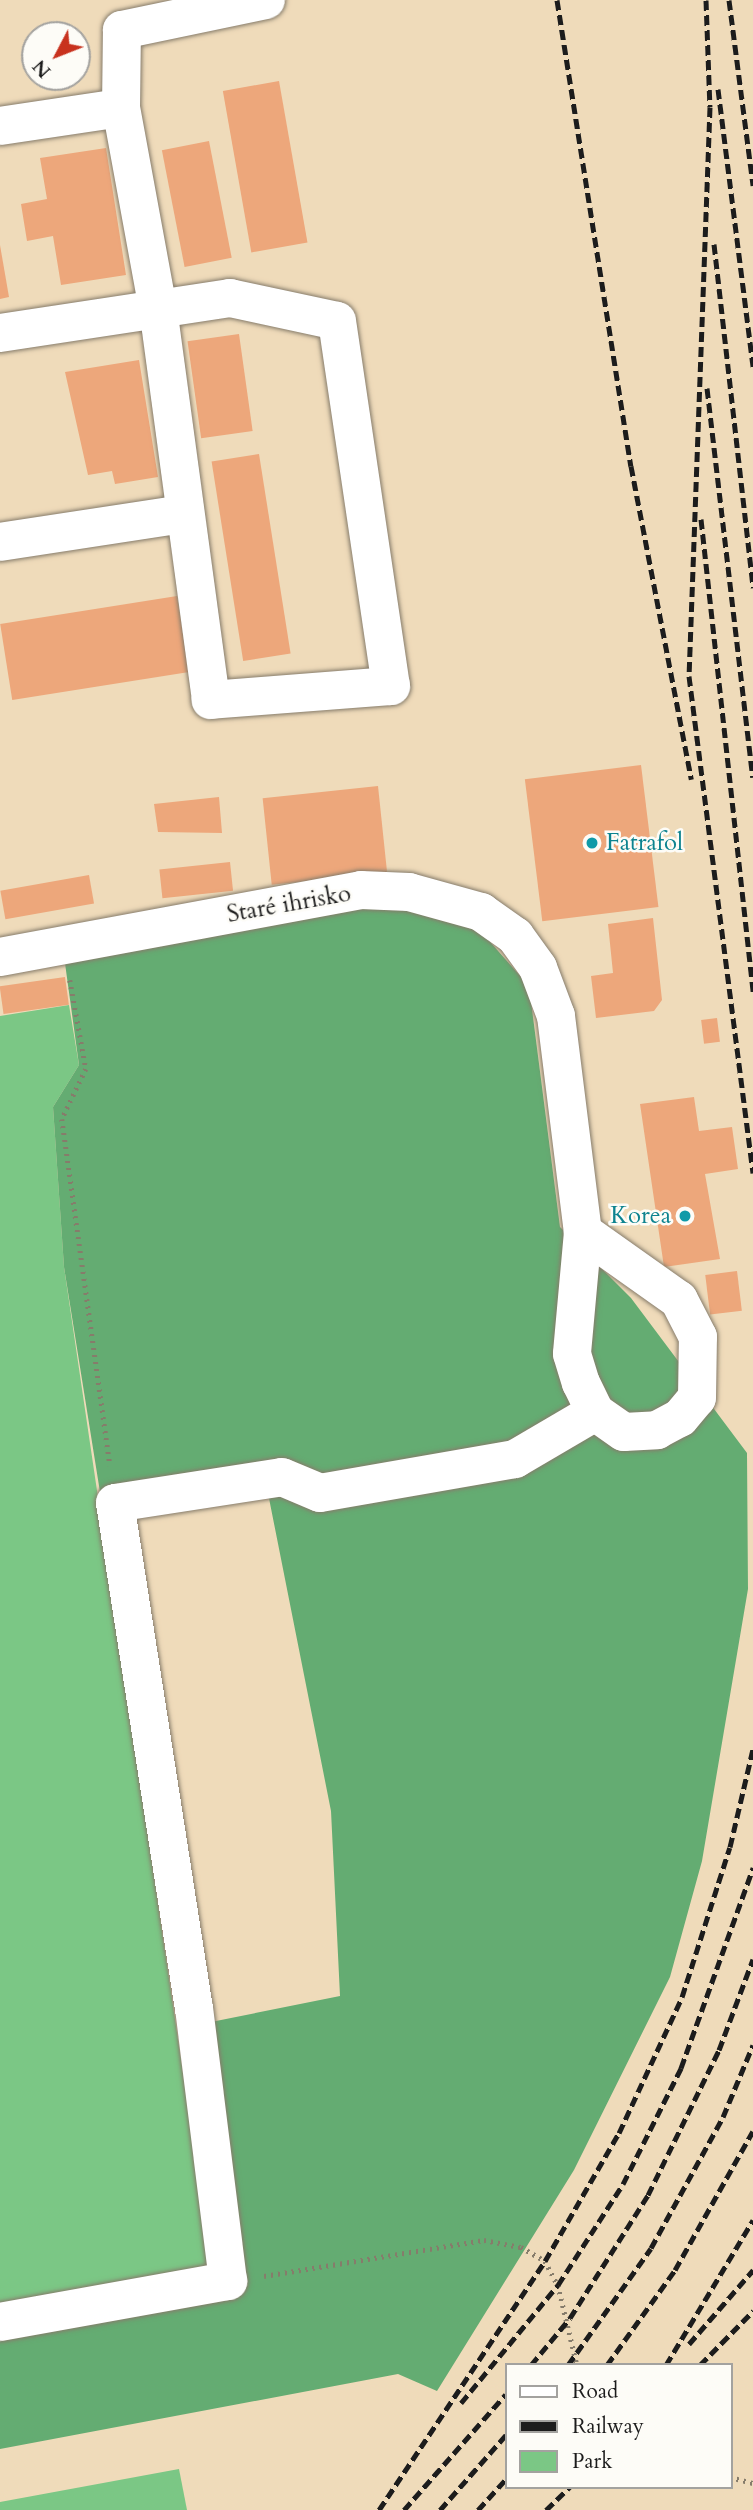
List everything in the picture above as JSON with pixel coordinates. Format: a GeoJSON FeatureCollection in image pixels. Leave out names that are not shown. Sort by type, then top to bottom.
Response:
{"type":"FeatureCollection","features":[{"type":"Feature","properties":{"kind":"street"},"geometry":{"type":"LineString","coordinates":[[0,333],[158,309],[230,298],[337,321],[391,686],[211,700],[158,309],[121,108],[122,30],[148,12],[266,0]]}},
{"type":"Feature","properties":{"kind":"street"},"geometry":{"type":"LineString","coordinates":[[0,126],[121,108]]}},
{"type":"Feature","properties":{"kind":"street"},"geometry":{"type":"LineString","coordinates":[[0,542],[184,514]]}},
{"type":"Feature","properties":{"kind":"street","name":"Staré ihrisko"},"geometry":{"type":"LineString","coordinates":[[0,957],[361,890],[409,892],[481,912],[514,936],[538,968],[556,1016],[583,1232],[572,1354],[595,1412]]}},
{"type":"Feature","properties":{"kind":"street"},"geometry":{"type":"LineString","coordinates":[[0,2322],[228,2281],[194,2009],[115,1503],[282,1477],[320,1493],[515,1459],[595,1412],[624,1432],[657,1430],[680,1418],[696,1398],[701,1365],[698,1337],[679,1300],[583,1232]]}},
{"type":"Feature","properties":{"kind":"path"},"geometry":{"type":"LineString","coordinates":[[64,945],[86,1069],[62,1119],[115,1503]]}},
{"type":"Feature","properties":{"kind":"path"},"geometry":{"type":"LineString","coordinates":[[228,2281],[484,2240],[521,2247],[545,2261],[558,2285],[577,2363]]}},
{"type":"Feature","properties":{"kind":"path"},"geometry":{"type":"LineString","coordinates":[[732,2478],[753,2483]]}},
{"type":"Feature","properties":{"kind":"green space"},"geometry":{"type":"Polygon","coordinates":[[[388,902],[477,927],[529,986],[560,1227],[631,1298],[747,1453],[748,1589],[702,1861],[670,1977],[574,2170],[437,2391],[398,2374],[0,2449],[0,2333],[231,2285],[191,2026],[340,1996],[331,1811],[263,1468],[100,1492],[64,1267],[53,1107],[79,1065],[64,956],[388,902]]]}},
{"type":"Feature","properties":{"kind":"green space"},"geometry":{"type":"Polygon","coordinates":[[[69,1005],[79,1065],[53,1107],[64,1267],[212,2270],[0,2307],[0,1016],[69,1005]]]}},
{"type":"Feature","properties":{"kind":"green space"},"geometry":{"type":"Polygon","coordinates":[[[179,2469],[187,2510],[0,2510],[0,2502],[179,2469]]]}},
{"type":"Feature","properties":{"kind":"building"},"geometry":{"type":"Polygon","coordinates":[[[279,81],[307,243],[251,252],[223,91],[279,81]]]}},
{"type":"Feature","properties":{"kind":"building"},"geometry":{"type":"Polygon","coordinates":[[[209,141],[232,258],[185,267],[162,150],[209,141]]]}},
{"type":"Feature","properties":{"kind":"building"},"geometry":{"type":"Polygon","coordinates":[[[106,148],[126,275],[61,285],[53,236],[27,241],[21,204],[47,199],[40,158],[106,148]]]}},
{"type":"Feature","properties":{"kind":"building"},"geometry":{"type":"Polygon","coordinates":[[[0,245],[9,297],[0,299],[0,245]]]}},
{"type":"Feature","properties":{"kind":"building"},"geometry":{"type":"Polygon","coordinates":[[[239,334],[253,431],[201,438],[188,341],[239,334]]]}},
{"type":"Feature","properties":{"kind":"building"},"geometry":{"type":"Polygon","coordinates":[[[139,360],[158,477],[115,484],[112,471],[88,475],[65,372],[139,360]]]}},
{"type":"Feature","properties":{"kind":"building"},"geometry":{"type":"Polygon","coordinates":[[[259,454],[291,654],[243,661],[212,462],[259,454]]]}},
{"type":"Feature","properties":{"kind":"building"},"geometry":{"type":"Polygon","coordinates":[[[177,596],[189,672],[12,700],[0,624],[177,596]]]}},
{"type":"Feature","properties":{"kind":"building","name":"Fatrafol"},"geometry":{"type":"Polygon","coordinates":[[[641,765],[658,907],[542,921],[525,779],[641,765]]]}},
{"type":"Feature","properties":{"kind":"building"},"geometry":{"type":"Polygon","coordinates":[[[378,786],[387,873],[272,885],[263,798],[378,786]]]}},
{"type":"Feature","properties":{"kind":"building"},"geometry":{"type":"Polygon","coordinates":[[[219,797],[222,833],[158,832],[154,804],[219,797]]]}},
{"type":"Feature","properties":{"kind":"building"},"geometry":{"type":"Polygon","coordinates":[[[230,862],[233,891],[162,898],[159,869],[230,862]]]}},
{"type":"Feature","properties":{"kind":"building"},"geometry":{"type":"Polygon","coordinates":[[[89,875],[94,904],[5,919],[0,891],[89,875]]]}},
{"type":"Feature","properties":{"kind":"building"},"geometry":{"type":"Polygon","coordinates":[[[653,918],[662,1000],[654,1011],[596,1018],[591,976],[613,973],[608,924],[653,918]]]}},
{"type":"Feature","properties":{"kind":"building"},"geometry":{"type":"Polygon","coordinates":[[[65,977],[69,1005],[4,1014],[0,986],[65,977]]]}},
{"type":"Feature","properties":{"kind":"building"},"geometry":{"type":"Polygon","coordinates":[[[717,1018],[720,1042],[704,1044],[701,1020],[717,1018]]]}},
{"type":"Feature","properties":{"kind":"building","name":"Korea"},"geometry":{"type":"Polygon","coordinates":[[[694,1097],[699,1131],[732,1127],[738,1169],[705,1174],[720,1259],[664,1267],[640,1104],[694,1097]]]}},
{"type":"Feature","properties":{"kind":"building"},"geometry":{"type":"Polygon","coordinates":[[[737,1271],[742,1311],[710,1315],[705,1275],[737,1271]]]}},
{"type":"Feature","properties":{"kind":"railway"},"geometry":{"type":"LineString","coordinates":[[557,0],[631,466],[691,779]]}},
{"type":"Feature","properties":{"kind":"railway"},"geometry":{"type":"LineString","coordinates":[[706,0],[710,107],[689,676],[753,1173]]}},
{"type":"Feature","properties":{"kind":"railway"},"geometry":{"type":"LineString","coordinates":[[729,0],[753,185]]}},
{"type":"Feature","properties":{"kind":"railway"},"geometry":{"type":"LineString","coordinates":[[718,89],[753,367]]}},
{"type":"Feature","properties":{"kind":"railway"},"geometry":{"type":"LineString","coordinates":[[714,244],[753,588]]}},
{"type":"Feature","properties":{"kind":"railway"},"geometry":{"type":"LineString","coordinates":[[707,388],[753,777]]}},
{"type":"Feature","properties":{"kind":"railway"},"geometry":{"type":"LineString","coordinates":[[701,519],[753,992]]}},
{"type":"Feature","properties":{"kind":"railway"},"geometry":{"type":"LineString","coordinates":[[379,2510],[545,2261],[619,2133],[682,1997],[730,1847],[753,1749]]}},
{"type":"Feature","properties":{"kind":"railway"},"geometry":{"type":"LineString","coordinates":[[461,2403],[558,2285],[623,2184],[681,2068],[753,1868]]}},
{"type":"Feature","properties":{"kind":"railway"},"geometry":{"type":"LineString","coordinates":[[533,2363],[570,2318],[648,2195],[719,2050],[753,1959]]}},
{"type":"Feature","properties":{"kind":"railway"},"geometry":{"type":"LineString","coordinates":[[569,2363],[651,2248],[723,2117],[753,2045]]}},
{"type":"Feature","properties":{"kind":"railway"},"geometry":{"type":"LineString","coordinates":[[608,2363],[675,2270],[753,2131]]}},
{"type":"Feature","properties":{"kind":"railway"},"geometry":{"type":"LineString","coordinates":[[667,2363],[753,2220]]}},
{"type":"Feature","properties":{"kind":"railway"},"geometry":{"type":"LineString","coordinates":[[689,2344],[753,2270]]}},
{"type":"Feature","properties":{"kind":"railway"},"geometry":{"type":"LineString","coordinates":[[702,2363],[753,2311]]}},
{"type":"Feature","properties":{"kind":"railway"},"geometry":{"type":"LineString","coordinates":[[404,2510],[504,2396]]}},
{"type":"Feature","properties":{"kind":"railway"},"geometry":{"type":"LineString","coordinates":[[440,2510],[504,2437]]}},
{"type":"Feature","properties":{"kind":"railway"},"geometry":{"type":"LineString","coordinates":[[478,2510],[504,2481]]}},
{"type":"Feature","properties":{"kind":"railway"},"geometry":{"type":"LineString","coordinates":[[546,2510],[568,2489]]}},
{"type":"Feature","properties":{"kind":"place","name":"Fatrafol"},"geometry":{"type":"Point","coordinates":[592,843]}},
{"type":"Feature","properties":{"kind":"place","name":"Korea"},"geometry":{"type":"Point","coordinates":[685,1216]}}]}
